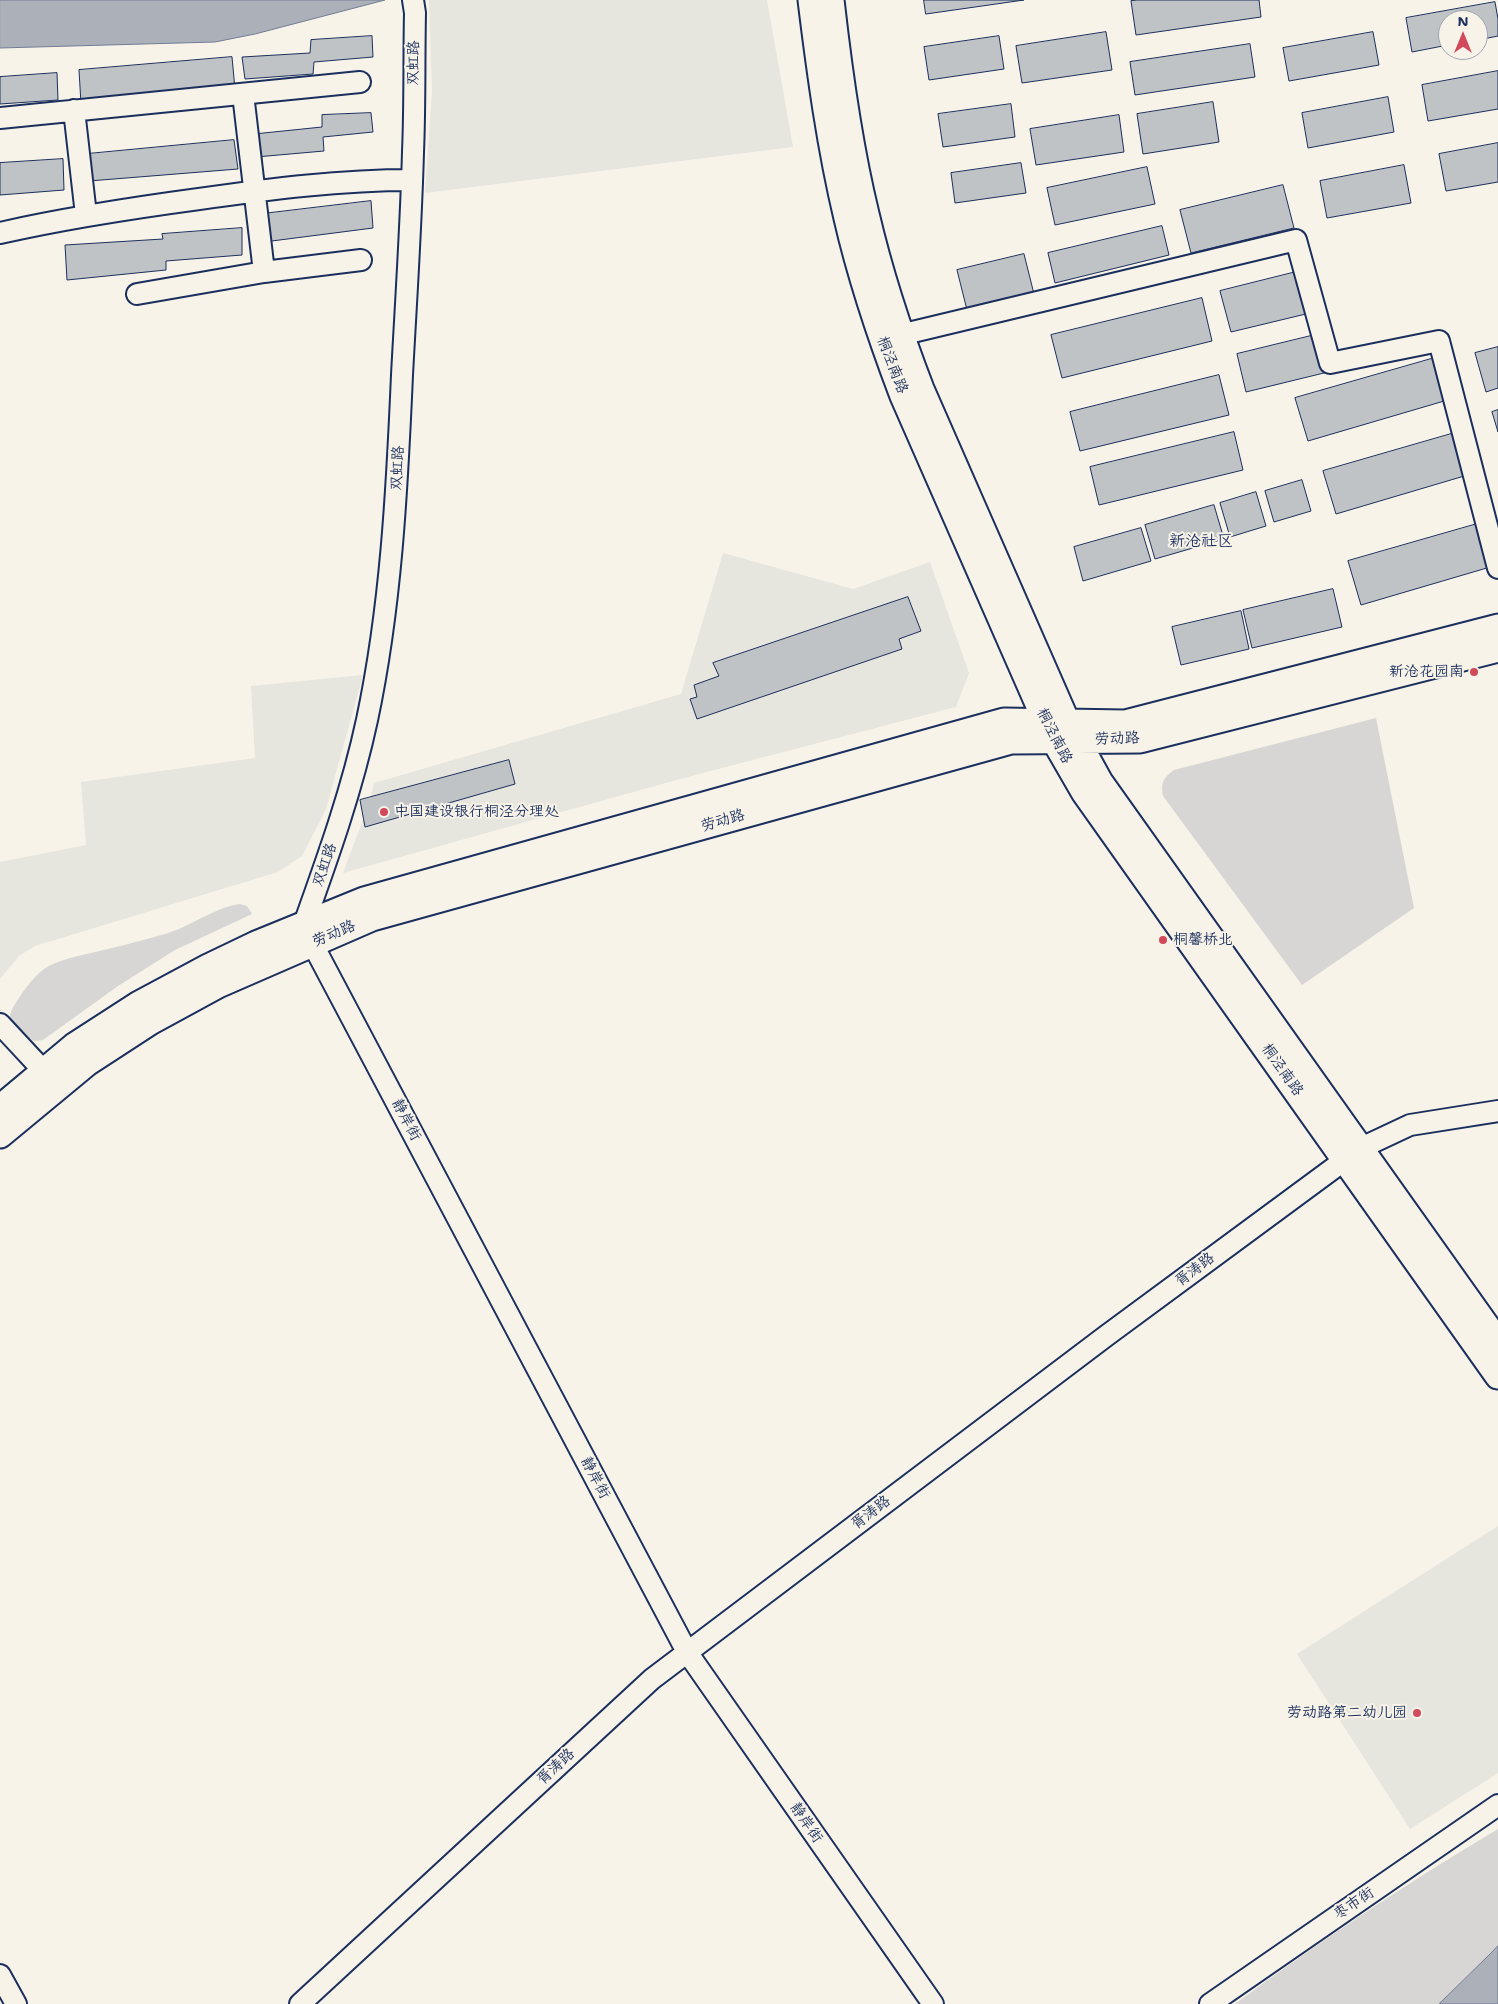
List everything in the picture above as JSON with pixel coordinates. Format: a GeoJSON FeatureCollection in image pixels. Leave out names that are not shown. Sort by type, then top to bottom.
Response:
{"type":"FeatureCollection","features":[{"type":"Feature","properties":{"kind":"main road","name":"桐泾南路"},"geometry":{"type":"LineString","coordinates":[[811,0],[826,16],[865,212],[900,335],[1084,792],[1353,1154],[1498,1342]]}},
{"type":"Feature","properties":{"kind":"main road","name":"桐泾南路"},"geometry":{"type":"LineString","coordinates":[[826,16],[826,107],[846,217],[882,341],[903,396],[1061,731]]}},
{"type":"Feature","properties":{"kind":"main road","name":"劳动路"},"geometry":{"type":"LineString","coordinates":[[1061,731],[1125,723],[1498,626]]}},
{"type":"Feature","properties":{"kind":"main road","name":"劳动路"},"geometry":{"type":"LineString","coordinates":[[0,1135],[50,1078],[74,1046],[139,1004],[208,967],[308,934],[340,909],[388,893],[1004,721],[1061,731],[1140,740],[1498,649]]}},
{"type":"Feature","properties":{"kind":"main road","name":"劳动路"},"geometry":{"type":"LineString","coordinates":[[0,1108],[50,1078]]}},
{"type":"Feature","properties":{"kind":"main road","name":"桐泾南路"},"geometry":{"type":"LineString","coordinates":[[1353,1154],[1498,1376]]}},
{"type":"Feature","properties":{"kind":"street","name":"双虹路"},"geometry":{"type":"LineString","coordinates":[[308,934],[367,721],[381,644],[396,501],[412,180],[414,2]]}},
{"type":"Feature","properties":{"kind":"street"},"geometry":{"type":"LineString","coordinates":[[0,118],[360,82]]}},
{"type":"Feature","properties":{"kind":"street"},"geometry":{"type":"LineString","coordinates":[[243,94],[264,272]]}},
{"type":"Feature","properties":{"kind":"street"},"geometry":{"type":"LineString","coordinates":[[74,110],[86,215]]}},
{"type":"Feature","properties":{"kind":"street"},"geometry":{"type":"LineString","coordinates":[[0,233],[86,215],[254,191],[365,180],[412,180]]}},
{"type":"Feature","properties":{"kind":"street"},"geometry":{"type":"LineString","coordinates":[[900,335],[1296,240],[1330,363],[1439,341],[1498,568]]}},
{"type":"Feature","properties":{"kind":"street"},"geometry":{"type":"LineString","coordinates":[[137,294],[264,272],[361,260]]}},
{"type":"Feature","properties":{"kind":"street","name":"静岸街"},"geometry":{"type":"LineString","coordinates":[[308,934],[687,1652],[933,2004]]}},
{"type":"Feature","properties":{"kind":"street"},"geometry":{"type":"LineString","coordinates":[[0,1024],[50,1078]]}},
{"type":"Feature","properties":{"kind":"street","name":"胥涛路"},"geometry":{"type":"LineString","coordinates":[[300,2004],[652,1679],[1075,1360],[1353,1154],[1410,1125],[1498,1112]]}},
{"type":"Feature","properties":{"kind":"street","name":"枣市街"},"geometry":{"type":"LineString","coordinates":[[1210,2004],[1498,1805]]}},
{"type":"Feature","properties":{"kind":"street"},"geometry":{"type":"LineString","coordinates":[[0,1975],[16,2004]]}},
{"type":"Feature","properties":{"kind":"shaded area"},"geometry":{"type":"Polygon","coordinates":[[[0,0],[385,0],[255,34],[215,42],[0,48],[0,0]]]}},
{"type":"Feature","properties":{"kind":"shaded area"},"geometry":{"type":"Polygon","coordinates":[[[429,0],[767,0],[793,147],[425,193],[432,91],[429,0]]]}},
{"type":"Feature","properties":{"kind":"shaded area"},"geometry":{"type":"Polygon","coordinates":[[[723,553],[853,589],[930,562],[969,673],[956,707],[680,779],[343,873],[369,804],[374,783],[681,694],[723,553]]]}},
{"type":"Feature","properties":{"kind":"shaded area"},"geometry":{"type":"Polygon","coordinates":[[[363,675],[326,809],[302,856],[278,872],[35,946],[19,956],[0,979],[0,862],[86,845],[81,782],[255,758],[251,686],[363,675]]]}},
{"type":"Feature","properties":{"kind":"shaded area"},"geometry":{"type":"Polygon","coordinates":[[[1376,718],[1414,908],[1302,985],[1163,796],[1162,787],[1167,775],[1174,770],[1376,718]]]}},
{"type":"Feature","properties":{"kind":"shaded area"},"geometry":{"type":"Polygon","coordinates":[[[240,904],[247,906],[252,914],[175,950],[118,986],[43,1040],[34,1041],[12,1023],[10,1019],[14,1006],[32,981],[47,967],[69,958],[165,934],[221,909],[240,904]]]}},
{"type":"Feature","properties":{"kind":"shaded area","name":"劳动路第二幼儿园"},"geometry":{"type":"Polygon","coordinates":[[[1498,1526],[1498,1773],[1410,1829],[1297,1654],[1498,1526]]]}},
{"type":"Feature","properties":{"kind":"shaded area"},"geometry":{"type":"Polygon","coordinates":[[[1498,1829],[1498,1946],[1439,2004],[1235,2004],[1364,1913],[1498,1829]]]}},
{"type":"Feature","properties":{"kind":"shaded area"},"geometry":{"type":"Polygon","coordinates":[[[1498,1946],[1498,2004],[1439,2004],[1490,1954],[1498,1946]]]}},
{"type":"Feature","properties":{"kind":"building"},"geometry":{"type":"Polygon","coordinates":[[[924,0],[1024,0],[926,14],[924,0]]]}},
{"type":"Feature","properties":{"kind":"building"},"geometry":{"type":"Polygon","coordinates":[[[1259,0],[1261,17],[1136,35],[1131,1],[1259,0]]]}},
{"type":"Feature","properties":{"kind":"building"},"geometry":{"type":"Polygon","coordinates":[[[1495,2],[1498,36],[1488,38],[1488,10],[1450,10],[1495,2]]]}},
{"type":"Feature","properties":{"kind":"building"},"geometry":{"type":"Polygon","coordinates":[[[1438,12],[1438,47],[1412,52],[1406,18],[1438,12]]]}},
{"type":"Feature","properties":{"kind":"building"},"geometry":{"type":"Polygon","coordinates":[[[1106,32],[1112,70],[1022,83],[1016,46],[1106,32]]]}},
{"type":"Feature","properties":{"kind":"building"},"geometry":{"type":"Polygon","coordinates":[[[1373,32],[1379,65],[1289,81],[1283,48],[1373,32]]]}},
{"type":"Feature","properties":{"kind":"building"},"geometry":{"type":"Polygon","coordinates":[[[372,36],[373,57],[314,62],[313,74],[245,79],[242,57],[310,53],[311,40],[372,36]]]}},
{"type":"Feature","properties":{"kind":"building"},"geometry":{"type":"Polygon","coordinates":[[[999,36],[1004,69],[929,80],[924,47],[999,36]]]}},
{"type":"Feature","properties":{"kind":"building"},"geometry":{"type":"Polygon","coordinates":[[[1250,44],[1255,77],[1135,95],[1130,62],[1250,44]]]}},
{"type":"Feature","properties":{"kind":"building"},"geometry":{"type":"Polygon","coordinates":[[[232,57],[235,89],[81,104],[79,70],[232,57]]]}},
{"type":"Feature","properties":{"kind":"building"},"geometry":{"type":"Polygon","coordinates":[[[1498,71],[1498,109],[1428,121],[1422,85],[1498,71]]]}},
{"type":"Feature","properties":{"kind":"building"},"geometry":{"type":"Polygon","coordinates":[[[57,73],[58,100],[0,104],[0,77],[57,73]]]}},
{"type":"Feature","properties":{"kind":"building"},"geometry":{"type":"Polygon","coordinates":[[[1388,97],[1394,132],[1308,148],[1302,113],[1388,97]]]}},
{"type":"Feature","properties":{"kind":"building"},"geometry":{"type":"Polygon","coordinates":[[[1213,102],[1219,142],[1143,154],[1137,114],[1213,102]]]}},
{"type":"Feature","properties":{"kind":"building"},"geometry":{"type":"Polygon","coordinates":[[[1011,104],[1015,137],[943,147],[938,114],[1011,104]]]}},
{"type":"Feature","properties":{"kind":"building"},"geometry":{"type":"Polygon","coordinates":[[[371,113],[373,132],[323,137],[324,151],[256,157],[254,134],[322,127],[322,115],[371,113]]]}},
{"type":"Feature","properties":{"kind":"building"},"geometry":{"type":"Polygon","coordinates":[[[1119,115],[1124,152],[1036,165],[1030,129],[1119,115]]]}},
{"type":"Feature","properties":{"kind":"building"},"geometry":{"type":"Polygon","coordinates":[[[234,140],[238,169],[89,181],[87,154],[234,140]]]}},
{"type":"Feature","properties":{"kind":"building"},"geometry":{"type":"Polygon","coordinates":[[[1498,143],[1498,182],[1446,191],[1439,154],[1498,143]]]}},
{"type":"Feature","properties":{"kind":"building"},"geometry":{"type":"Polygon","coordinates":[[[63,159],[64,190],[0,195],[0,163],[63,159]]]}},
{"type":"Feature","properties":{"kind":"building"},"geometry":{"type":"Polygon","coordinates":[[[1021,163],[1026,193],[955,203],[951,173],[1021,163]]]}},
{"type":"Feature","properties":{"kind":"building"},"geometry":{"type":"Polygon","coordinates":[[[1404,165],[1411,203],[1327,218],[1320,181],[1404,165]]]}},
{"type":"Feature","properties":{"kind":"building"},"geometry":{"type":"Polygon","coordinates":[[[1147,167],[1155,204],[1055,225],[1047,188],[1147,167]]]}},
{"type":"Feature","properties":{"kind":"building"},"geometry":{"type":"Polygon","coordinates":[[[1283,185],[1294,228],[1191,253],[1180,210],[1283,185]]]}},
{"type":"Feature","properties":{"kind":"building"},"geometry":{"type":"Polygon","coordinates":[[[371,201],[373,228],[264,242],[262,214],[371,201]]]}},
{"type":"Feature","properties":{"kind":"building"},"geometry":{"type":"Polygon","coordinates":[[[1162,226],[1169,255],[1055,283],[1048,253],[1162,226]]]}},
{"type":"Feature","properties":{"kind":"building"},"geometry":{"type":"Polygon","coordinates":[[[242,228],[242,255],[166,261],[166,270],[67,280],[65,245],[163,239],[162,234],[242,228]]]}},
{"type":"Feature","properties":{"kind":"building"},"geometry":{"type":"Polygon","coordinates":[[[1024,254],[1034,294],[967,310],[957,270],[1024,254]]]}},
{"type":"Feature","properties":{"kind":"building"},"geometry":{"type":"Polygon","coordinates":[[[1300,271],[1310,313],[1231,332],[1220,291],[1300,271]]]}},
{"type":"Feature","properties":{"kind":"building"},"geometry":{"type":"Polygon","coordinates":[[[1202,298],[1212,341],[1062,378],[1051,335],[1202,298]]]}},
{"type":"Feature","properties":{"kind":"building"},"geometry":{"type":"Polygon","coordinates":[[[1319,334],[1328,372],[1246,392],[1237,354],[1319,334]]]}},
{"type":"Feature","properties":{"kind":"building"},"geometry":{"type":"Polygon","coordinates":[[[1498,347],[1498,388],[1486,392],[1475,353],[1498,347]]]}},
{"type":"Feature","properties":{"kind":"building"},"geometry":{"type":"Polygon","coordinates":[[[1438,357],[1451,399],[1308,441],[1295,398],[1438,357]]]}},
{"type":"Feature","properties":{"kind":"building"},"geometry":{"type":"Polygon","coordinates":[[[1219,375],[1229,415],[1080,451],[1070,412],[1219,375]]]}},
{"type":"Feature","properties":{"kind":"building"},"geometry":{"type":"Polygon","coordinates":[[[1498,410],[1498,432],[1492,412],[1498,410]]]}},
{"type":"Feature","properties":{"kind":"building"},"geometry":{"type":"Polygon","coordinates":[[[1234,432],[1243,470],[1099,505],[1090,467],[1234,432]]]}},
{"type":"Feature","properties":{"kind":"building"},"geometry":{"type":"Polygon","coordinates":[[[1458,432],[1471,474],[1336,514],[1323,471],[1458,432]]]}},
{"type":"Feature","properties":{"kind":"building"},"geometry":{"type":"Polygon","coordinates":[[[1302,480],[1311,511],[1274,522],[1265,491],[1302,480]]]}},
{"type":"Feature","properties":{"kind":"building"},"geometry":{"type":"Polygon","coordinates":[[[1256,492],[1266,526],[1230,537],[1220,503],[1256,492]]]}},
{"type":"Feature","properties":{"kind":"building"},"geometry":{"type":"Polygon","coordinates":[[[1214,505],[1224,539],[1155,559],[1145,525],[1214,505]]]}},
{"type":"Feature","properties":{"kind":"building"},"geometry":{"type":"Polygon","coordinates":[[[1484,522],[1497,565],[1361,605],[1348,561],[1484,522]]]}},
{"type":"Feature","properties":{"kind":"building"},"geometry":{"type":"Polygon","coordinates":[[[1141,528],[1151,561],[1083,581],[1074,547],[1141,528]]]}},
{"type":"Feature","properties":{"kind":"building"},"geometry":{"type":"Polygon","coordinates":[[[1333,589],[1342,627],[1252,648],[1243,610],[1333,589]]]}},
{"type":"Feature","properties":{"kind":"building"},"geometry":{"type":"Polygon","coordinates":[[[908,597],[921,631],[899,639],[902,649],[697,719],[690,699],[697,697],[694,685],[719,676],[713,663],[908,597]]]}},
{"type":"Feature","properties":{"kind":"building"},"geometry":{"type":"Polygon","coordinates":[[[1241,611],[1249,649],[1181,665],[1172,627],[1241,611]]]}},
{"type":"Feature","properties":{"kind":"building"},"geometry":{"type":"Polygon","coordinates":[[[509,760],[515,784],[365,827],[360,800],[509,760]]]}},
{"type":"Feature","properties":{"kind":"place","name":"新沧花园南"},"geometry":{"type":"Point","coordinates":[1474,672]}},
{"type":"Feature","properties":{"kind":"place","name":"中国建设银行桐泾分理处"},"geometry":{"type":"Point","coordinates":[384,812]}},
{"type":"Feature","properties":{"kind":"place","name":"桐馨桥北"},"geometry":{"type":"Point","coordinates":[1163,940]}},
{"type":"Feature","properties":{"kind":"place","name":"劳动路第二幼儿园"},"geometry":{"type":"Point","coordinates":[1417,1713]}},
{"type":"Feature","properties":{"kind":"district","name":"新沧社区"},"geometry":{"type":"Point","coordinates":[1201,542]}}]}
